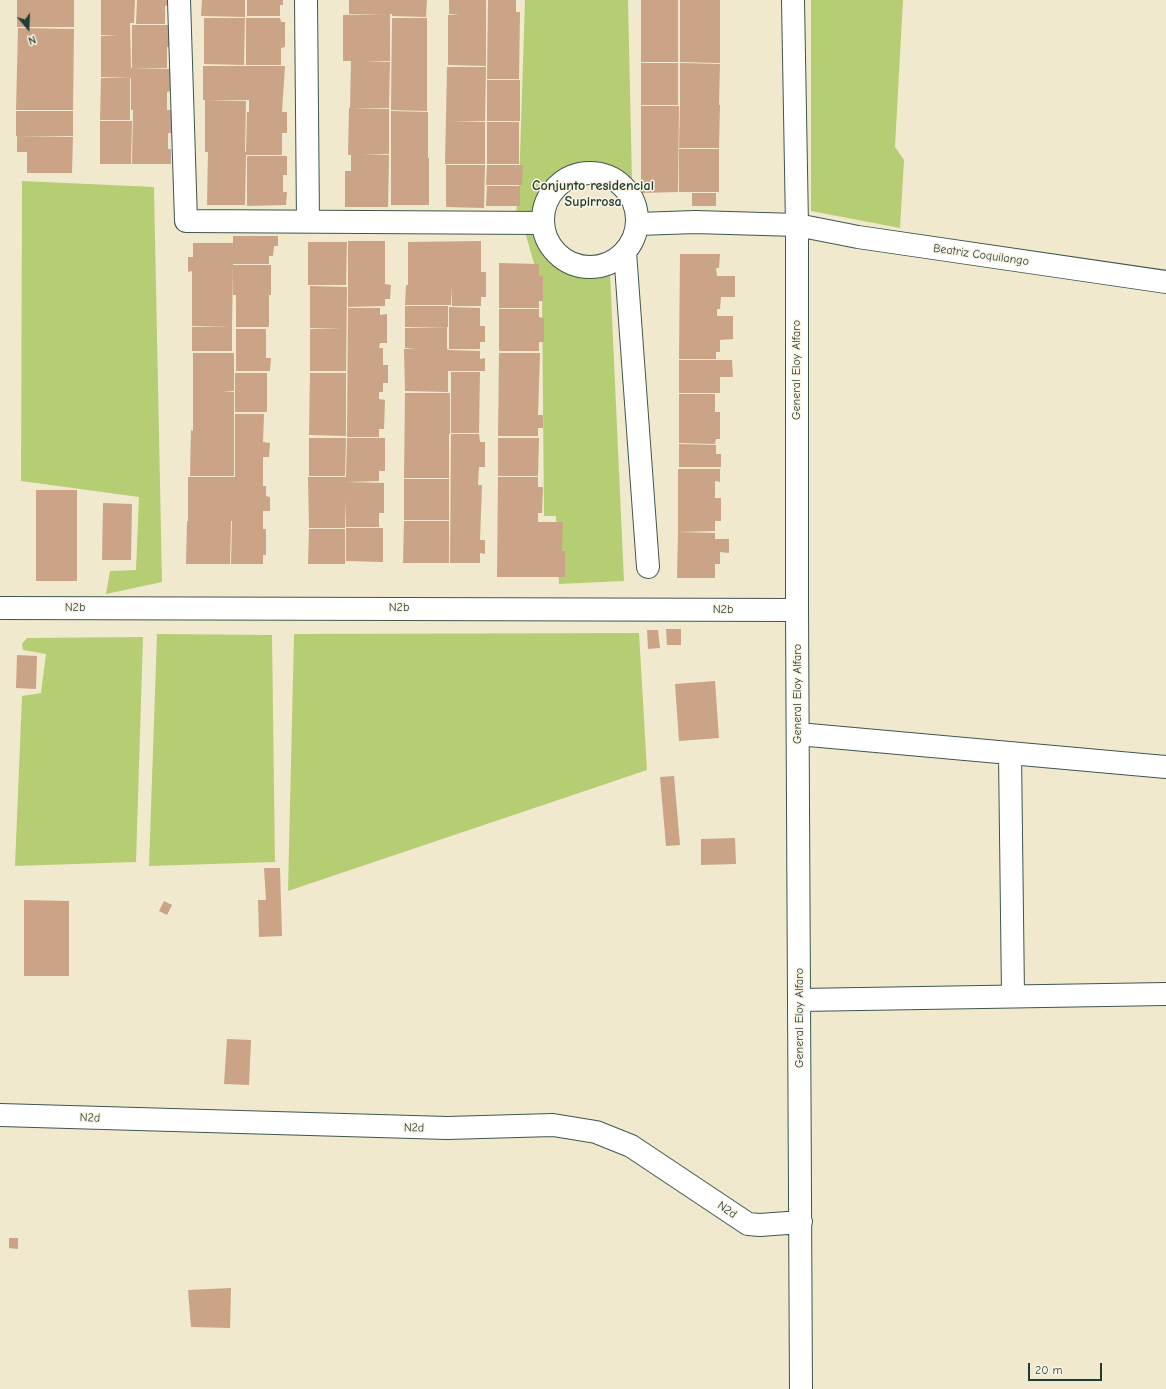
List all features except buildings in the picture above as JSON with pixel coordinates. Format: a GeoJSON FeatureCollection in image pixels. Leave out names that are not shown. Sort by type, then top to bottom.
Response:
{"type":"FeatureCollection","features":[{"type":"Feature","properties":{"kind":"street"},"geometry":{"type":"LineString","coordinates":[[179,0],[186,221],[543,223]]}},
{"type":"Feature","properties":{"kind":"street"},"geometry":{"type":"LineString","coordinates":[[306,0],[308,221]]}},
{"type":"Feature","properties":{"kind":"street","name":"General Eloy Alfaro"},"geometry":{"type":"LineString","coordinates":[[793,0],[797,225],[797,610],[801,1389]]}},
{"type":"Feature","properties":{"kind":"street"},"geometry":{"type":"LineString","coordinates":[[592,172],[607,175],[620,183],[630,195],[637,209],[638,224],[634,239],[625,252],[612,262],[597,267],[582,266],[567,261],[555,251],[546,238],[543,223],[545,207],[552,193],[562,182],[576,175],[592,172]]}},
{"type":"Feature","properties":{"kind":"street","name":"Beatriz Coquilango"},"geometry":{"type":"LineString","coordinates":[[638,224],[696,222],[797,225],[858,237],[1166,282]]}},
{"type":"Feature","properties":{"kind":"street"},"geometry":{"type":"LineString","coordinates":[[625,252],[648,567]]}},
{"type":"Feature","properties":{"kind":"street","name":"N2b"},"geometry":{"type":"LineString","coordinates":[[0,608],[797,610]]}},
{"type":"Feature","properties":{"kind":"street"},"geometry":{"type":"LineString","coordinates":[[798,734],[1166,767]]}},
{"type":"Feature","properties":{"kind":"street"},"geometry":{"type":"LineString","coordinates":[[1010,753],[1013,996]]}},
{"type":"Feature","properties":{"kind":"street"},"geometry":{"type":"LineString","coordinates":[[800,1000],[1166,994]]}},
{"type":"Feature","properties":{"kind":"street","name":"N2d"},"geometry":{"type":"LineString","coordinates":[[0,1115],[447,1128],[552,1125],[596,1132],[631,1146],[748,1224],[760,1225],[801,1222]]}},
{"type":"Feature","properties":{"kind":"green space"},"geometry":{"type":"Polygon","coordinates":[[[525,0],[628,0],[632,181],[612,166],[592,163],[574,166],[559,173],[548,183],[538,199],[535,214],[516,213],[519,187],[525,0]]]}},
{"type":"Feature","properties":{"kind":"green space"},"geometry":{"type":"Polygon","coordinates":[[[811,0],[903,0],[895,147],[904,160],[900,228],[811,211],[811,0]]]}},
{"type":"Feature","properties":{"kind":"green space"},"geometry":{"type":"Polygon","coordinates":[[[22,181],[154,187],[162,582],[106,594],[110,571],[136,570],[139,497],[21,481],[22,181]]]}},
{"type":"Feature","properties":{"kind":"green space"},"geometry":{"type":"Polygon","coordinates":[[[525,232],[537,232],[542,250],[563,271],[589,276],[610,273],[624,581],[559,584],[556,516],[544,516],[542,291],[525,232]]]}},
{"type":"Feature","properties":{"kind":"green space"},"geometry":{"type":"Polygon","coordinates":[[[639,633],[647,770],[288,891],[294,634],[639,633]]]}},
{"type":"Feature","properties":{"kind":"green space"},"geometry":{"type":"Polygon","coordinates":[[[157,634],[272,635],[275,862],[149,866],[157,634]]]}},
{"type":"Feature","properties":{"kind":"green space"},"geometry":{"type":"Polygon","coordinates":[[[143,637],[136,862],[15,866],[22,696],[41,693],[46,654],[23,650],[22,644],[27,638],[143,637]]]}},
{"type":"Feature","properties":{"kind":"district","name":"Conjunto residencial Supirrosa"},"geometry":{"type":"Point","coordinates":[593,194]}}]}
